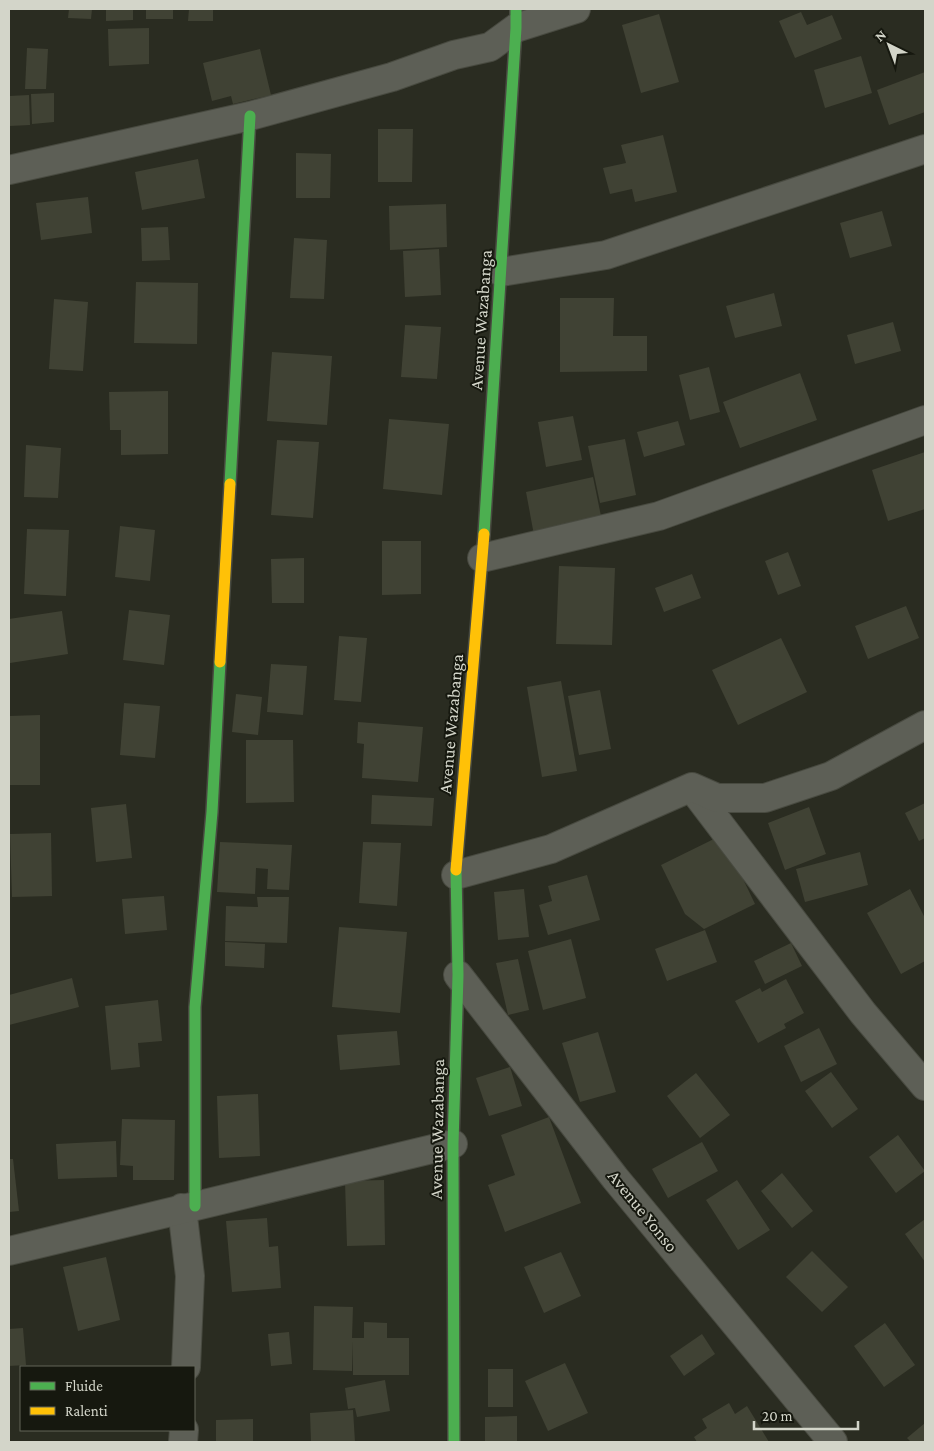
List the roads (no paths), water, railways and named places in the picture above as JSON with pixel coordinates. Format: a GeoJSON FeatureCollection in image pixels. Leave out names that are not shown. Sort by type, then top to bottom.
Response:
{"type":"FeatureCollection","features":[{"type":"Feature","properties":{"kind":"main road","name":"Avenue Wazabanga"},"geometry":{"type":"LineString","coordinates":[[454,1442],[452,1144],[458,975],[456,875],[482,558],[502,272],[516,19]]}},
{"type":"Feature","properties":{"kind":"main road"},"geometry":{"type":"LineString","coordinates":[[188,1207],[195,1007],[212,812],[250,116]]}},
{"type":"Feature","properties":{"kind":"street"},"geometry":{"type":"LineString","coordinates":[[9,170],[250,116],[392,77],[454,55],[490,47],[516,19],[576,9]]}},
{"type":"Feature","properties":{"kind":"street"},"geometry":{"type":"LineString","coordinates":[[502,272],[606,254],[925,148]]}},
{"type":"Feature","properties":{"kind":"street"},"geometry":{"type":"LineString","coordinates":[[482,558],[658,516],[925,420]]}},
{"type":"Feature","properties":{"kind":"street"},"geometry":{"type":"LineString","coordinates":[[456,875],[551,849],[692,787],[717,798],[765,798],[831,776],[925,725]]}},
{"type":"Feature","properties":{"kind":"street"},"geometry":{"type":"LineString","coordinates":[[692,787],[863,1013],[925,1086]]}},
{"type":"Feature","properties":{"kind":"street","name":"Avenue Yonso"},"geometry":{"type":"LineString","coordinates":[[458,975],[615,1178],[833,1442]]}},
{"type":"Feature","properties":{"kind":"street"},"geometry":{"type":"LineString","coordinates":[[9,1251],[452,1144]]}},
{"type":"Feature","properties":{"kind":"street"},"geometry":{"type":"LineString","coordinates":[[186,1366],[190,1276],[188,1207]]}}]}
